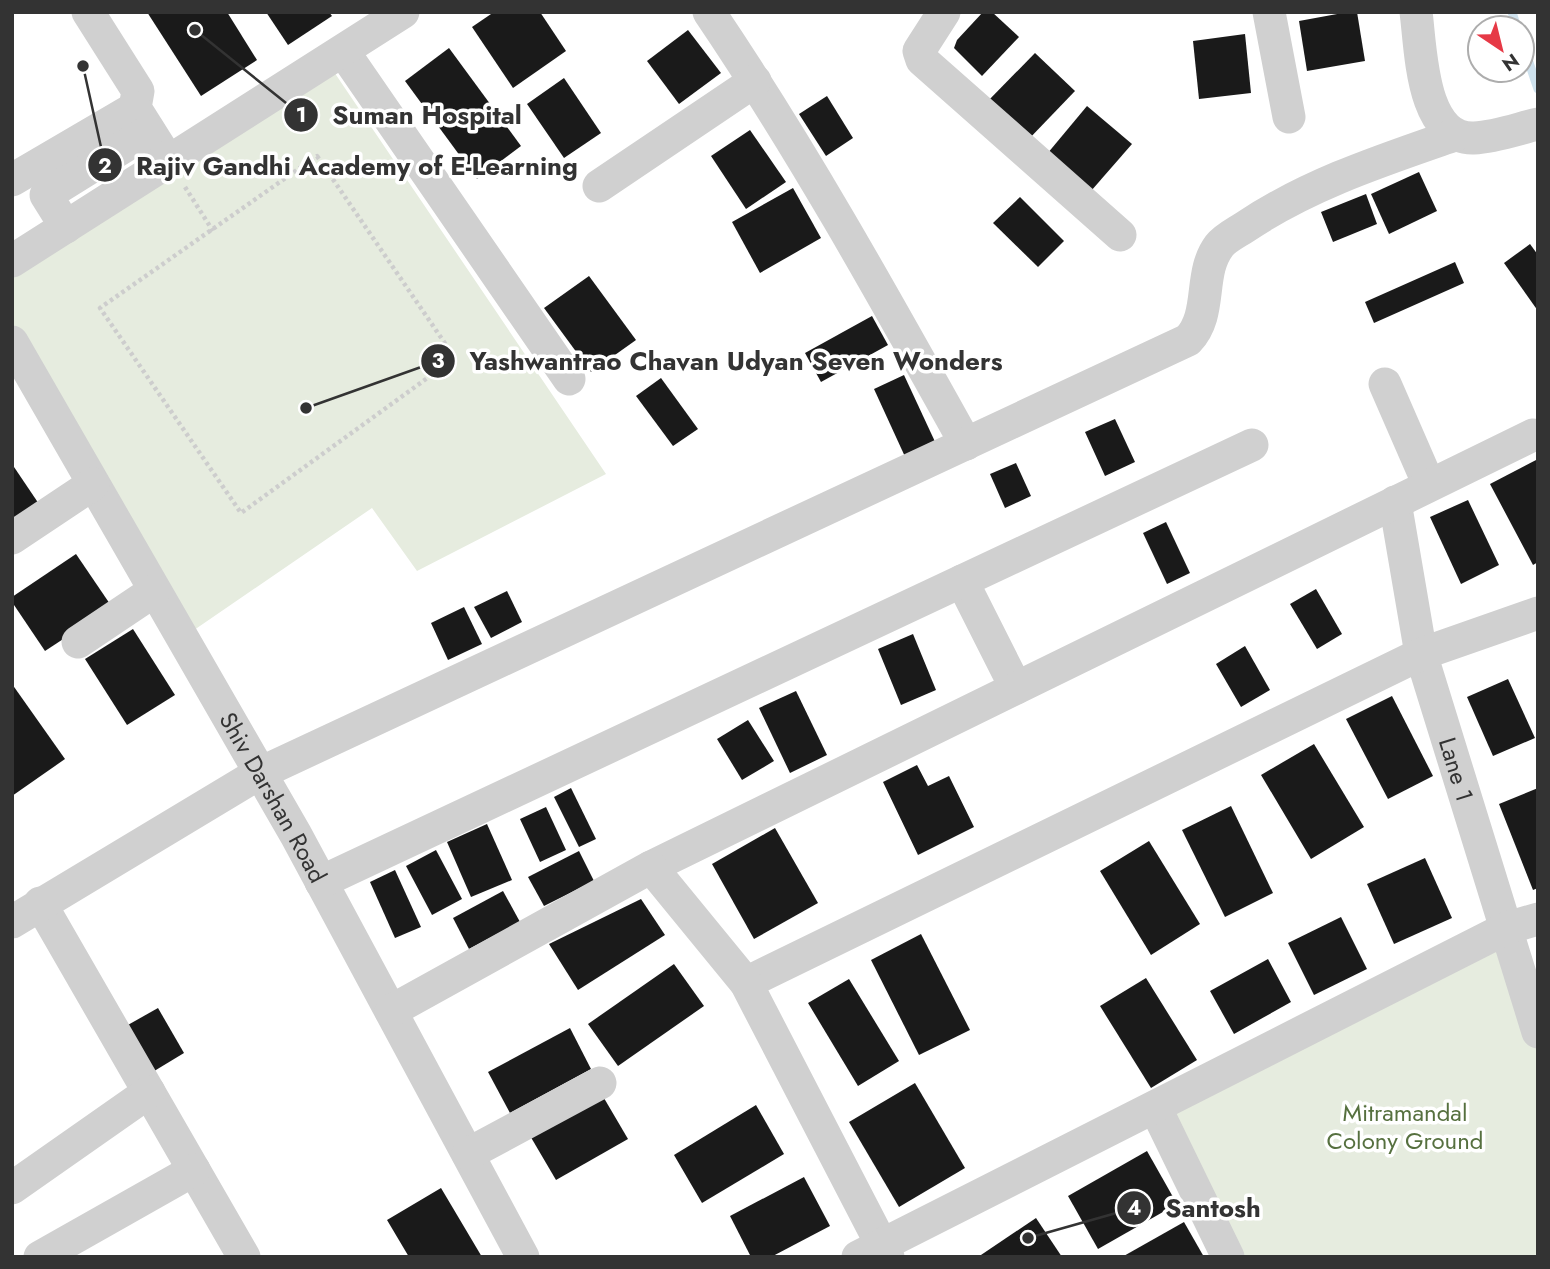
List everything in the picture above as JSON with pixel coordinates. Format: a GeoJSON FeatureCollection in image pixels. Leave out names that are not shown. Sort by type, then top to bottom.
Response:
{"type":"FeatureCollection","features":[{"type":"Feature","properties":{"kind":"street"},"geometry":{"type":"LineString","coordinates":[[88,12],[138,91],[142,119],[169,162]]}},
{"type":"Feature","properties":{"kind":"street"},"geometry":{"type":"LineString","coordinates":[[709,12],[755,81],[876,282],[966,444]]}},
{"type":"Feature","properties":{"kind":"street"},"geometry":{"type":"LineString","coordinates":[[944,12],[919,51],[922,60],[1120,235]]}},
{"type":"Feature","properties":{"kind":"street"},"geometry":{"type":"LineString","coordinates":[[1269,12],[1289,117]]}},
{"type":"Feature","properties":{"kind":"street"},"geometry":{"type":"LineString","coordinates":[[1416,12],[1431,107],[1439,120],[1455,135]]}},
{"type":"Feature","properties":{"kind":"street"},"geometry":{"type":"LineString","coordinates":[[12,261],[343,51],[384,17]]}},
{"type":"Feature","properties":{"kind":"street"},"geometry":{"type":"LineString","coordinates":[[343,51],[569,379]]}},
{"type":"Feature","properties":{"kind":"street"},"geometry":{"type":"LineString","coordinates":[[599,186],[755,81]]}},
{"type":"Feature","properties":{"kind":"street"},"geometry":{"type":"LineString","coordinates":[[66,227],[30,181],[142,119]]}},
{"type":"Feature","properties":{"kind":"street"},"geometry":{"type":"LineString","coordinates":[[12,922],[258,774],[1188,340],[1199,329],[1209,262],[1221,243],[1269,211],[1360,168],[1455,135],[1473,138],[1538,124]]}},
{"type":"Feature","properties":{"kind":"street","name":"Shiv Darshan Road"},"geometry":{"type":"LineString","coordinates":[[12,342],[321,882],[523,1257]]}},
{"type":"Feature","properties":{"kind":"street"},"geometry":{"type":"LineString","coordinates":[[1385,384],[1429,485]]}},
{"type":"Feature","properties":{"kind":"street"},"geometry":{"type":"LineString","coordinates":[[391,1011],[651,867],[1533,435]]}},
{"type":"Feature","properties":{"kind":"street"},"geometry":{"type":"LineString","coordinates":[[321,882],[1252,445]]}},
{"type":"Feature","properties":{"kind":"street"},"geometry":{"type":"LineString","coordinates":[[12,538],[93,484]]}},
{"type":"Feature","properties":{"kind":"street","name":"Lane 1"},"geometry":{"type":"LineString","coordinates":[[1395,502],[1421,654],[1538,1032]]}},
{"type":"Feature","properties":{"kind":"street"},"geometry":{"type":"LineString","coordinates":[[962,581],[1016,688]]}},
{"type":"Feature","properties":{"kind":"street"},"geometry":{"type":"LineString","coordinates":[[78,642],[154,591]]}},
{"type":"Feature","properties":{"kind":"street"},"geometry":{"type":"LineString","coordinates":[[746,983],[1421,654],[1538,613]]}},
{"type":"Feature","properties":{"kind":"street"},"geometry":{"type":"LineString","coordinates":[[651,867],[746,983],[876,1253],[1507,928],[1538,919]]}},
{"type":"Feature","properties":{"kind":"street"},"geometry":{"type":"LineString","coordinates":[[40,903],[244,1257]]}},
{"type":"Feature","properties":{"kind":"street"},"geometry":{"type":"LineString","coordinates":[[468,1154],[600,1083]]}},
{"type":"Feature","properties":{"kind":"street"},"geometry":{"type":"LineString","coordinates":[[12,1188],[149,1092]]}},
{"type":"Feature","properties":{"kind":"street"},"geometry":{"type":"LineString","coordinates":[[1155,1107],[1228,1257]]}},
{"type":"Feature","properties":{"kind":"street"},"geometry":{"type":"LineString","coordinates":[[40,1257],[194,1170]]}},
{"type":"Feature","properties":{"kind":"path"},"geometry":{"type":"LineString","coordinates":[[317,156],[455,358],[241,513],[100,308],[213,231],[317,156]]}},
{"type":"Feature","properties":{"kind":"path"},"geometry":{"type":"LineString","coordinates":[[169,162],[213,231]]}},
{"type":"Feature","properties":{"kind":"green space"},"geometry":{"type":"Polygon","coordinates":[[[330,66],[606,474],[417,571],[372,508],[181,639],[12,342],[12,262],[330,66]]]}},
{"type":"Feature","properties":{"kind":"green space","name":"Mitramandal Colony Ground"},"geometry":{"type":"Polygon","coordinates":[[[1507,928],[1538,1032],[1538,1257],[1228,1257],[1155,1107],[1507,928]]]}},
{"type":"Feature","properties":{"kind":"building"},"geometry":{"type":"Polygon","coordinates":[[[147,12],[227,12],[257,60],[201,96],[147,12]]]}},
{"type":"Feature","properties":{"kind":"building"},"geometry":{"type":"Polygon","coordinates":[[[266,12],[329,12],[332,16],[288,45],[266,12]]]}},
{"type":"Feature","properties":{"kind":"building"},"geometry":{"type":"Polygon","coordinates":[[[494,12],[540,12],[566,51],[513,88],[472,27],[494,12]]]}},
{"type":"Feature","properties":{"kind":"building"},"geometry":{"type":"Polygon","coordinates":[[[983,12],[992,12],[1019,37],[982,76],[954,48],[957,40],[983,12]]]}},
{"type":"Feature","properties":{"kind":"building"},"geometry":{"type":"Polygon","coordinates":[[[1357,12],[1365,61],[1307,71],[1299,21],[1357,12]]]}},
{"type":"Feature","properties":{"kind":"building"},"geometry":{"type":"Polygon","coordinates":[[[688,30],[721,73],[679,104],[647,61],[688,30]]]}},
{"type":"Feature","properties":{"kind":"building"},"geometry":{"type":"Polygon","coordinates":[[[1245,34],[1251,93],[1199,99],[1193,41],[1245,34]]]}},
{"type":"Feature","properties":{"kind":"building"},"geometry":{"type":"Polygon","coordinates":[[[449,48],[521,146],[477,179],[405,81],[449,48]]]}},
{"type":"Feature","properties":{"kind":"building"},"geometry":{"type":"Polygon","coordinates":[[[1035,53],[1075,91],[1026,142],[986,103],[1035,53]]]}},
{"type":"Feature","properties":{"kind":"building"},"geometry":{"type":"Polygon","coordinates":[[[564,78],[601,133],[564,158],[527,104],[564,78]]]}},
{"type":"Feature","properties":{"kind":"building"},"geometry":{"type":"Polygon","coordinates":[[[827,96],[853,138],[826,156],[799,114],[827,96]]]}},
{"type":"Feature","properties":{"kind":"building"},"geometry":{"type":"Polygon","coordinates":[[[1087,106],[1132,144],[1091,191],[1047,154],[1087,106]]]}},
{"type":"Feature","properties":{"kind":"building"},"geometry":{"type":"Polygon","coordinates":[[[750,130],[786,182],[746,209],[711,156],[750,130]]]}},
{"type":"Feature","properties":{"kind":"building"},"geometry":{"type":"Polygon","coordinates":[[[1419,172],[1437,211],[1389,234],[1371,194],[1419,172]]]}},
{"type":"Feature","properties":{"kind":"building"},"geometry":{"type":"Polygon","coordinates":[[[793,188],[821,238],[760,273],[732,222],[793,188]]]}},
{"type":"Feature","properties":{"kind":"building"},"geometry":{"type":"Polygon","coordinates":[[[1366,194],[1377,224],[1333,242],[1321,212],[1366,194]]]}},
{"type":"Feature","properties":{"kind":"building"},"geometry":{"type":"Polygon","coordinates":[[[1020,197],[1064,241],[1038,267],[993,223],[1020,197]]]}},
{"type":"Feature","properties":{"kind":"building"},"geometry":{"type":"Polygon","coordinates":[[[1530,244],[1538,255],[1538,311],[1504,263],[1530,244]]]}},
{"type":"Feature","properties":{"kind":"building"},"geometry":{"type":"Polygon","coordinates":[[[1455,262],[1464,283],[1374,323],[1365,302],[1455,262]]]}},
{"type":"Feature","properties":{"kind":"building"},"geometry":{"type":"Polygon","coordinates":[[[589,276],[636,340],[591,372],[544,308],[589,276]]]}},
{"type":"Feature","properties":{"kind":"building"},"geometry":{"type":"Polygon","coordinates":[[[872,316],[888,345],[821,382],[805,353],[872,316]]]}},
{"type":"Feature","properties":{"kind":"building"},"geometry":{"type":"Polygon","coordinates":[[[904,375],[937,446],[907,461],[874,389],[904,375]]]}},
{"type":"Feature","properties":{"kind":"building"},"geometry":{"type":"Polygon","coordinates":[[[661,378],[698,429],[673,446],[636,396],[661,378]]]}},
{"type":"Feature","properties":{"kind":"building"},"geometry":{"type":"Polygon","coordinates":[[[1115,419],[1135,462],[1105,476],[1085,432],[1115,419]]]}},
{"type":"Feature","properties":{"kind":"building"},"geometry":{"type":"Polygon","coordinates":[[[1538,459],[1538,562],[1533,565],[1490,484],[1538,459]]]}},
{"type":"Feature","properties":{"kind":"building"},"geometry":{"type":"Polygon","coordinates":[[[1016,463],[1031,496],[1005,508],[990,474],[1016,463]]]}},
{"type":"Feature","properties":{"kind":"building"},"geometry":{"type":"Polygon","coordinates":[[[12,464],[41,507],[12,526],[12,464]]]}},
{"type":"Feature","properties":{"kind":"building"},"geometry":{"type":"Polygon","coordinates":[[[1468,500],[1499,565],[1461,584],[1430,517],[1468,500]]]}},
{"type":"Feature","properties":{"kind":"building"},"geometry":{"type":"Polygon","coordinates":[[[1166,522],[1190,573],[1167,584],[1143,533],[1166,522]]]}},
{"type":"Feature","properties":{"kind":"building"},"geometry":{"type":"Polygon","coordinates":[[[76,554],[112,607],[45,651],[12,602],[12,597],[76,554]]]}},
{"type":"Feature","properties":{"kind":"building"},"geometry":{"type":"Polygon","coordinates":[[[1316,589],[1342,634],[1317,649],[1290,604],[1316,589]]]}},
{"type":"Feature","properties":{"kind":"building"},"geometry":{"type":"Polygon","coordinates":[[[507,591],[522,622],[491,638],[474,607],[507,591]]]}},
{"type":"Feature","properties":{"kind":"building"},"geometry":{"type":"Polygon","coordinates":[[[464,607],[482,644],[448,660],[431,623],[464,607]]]}},
{"type":"Feature","properties":{"kind":"building"},"geometry":{"type":"Polygon","coordinates":[[[133,629],[175,695],[127,725],[85,659],[133,629]]]}},
{"type":"Feature","properties":{"kind":"building"},"geometry":{"type":"Polygon","coordinates":[[[913,634],[936,690],[901,705],[878,649],[913,634]]]}},
{"type":"Feature","properties":{"kind":"building"},"geometry":{"type":"Polygon","coordinates":[[[1245,646],[1270,690],[1241,707],[1216,664],[1245,646]]]}},
{"type":"Feature","properties":{"kind":"building"},"geometry":{"type":"Polygon","coordinates":[[[1508,679],[1535,738],[1493,756],[1467,697],[1508,679]]]}},
{"type":"Feature","properties":{"kind":"building"},"geometry":{"type":"Polygon","coordinates":[[[12,684],[65,759],[12,796],[12,684]]]}},
{"type":"Feature","properties":{"kind":"building"},"geometry":{"type":"Polygon","coordinates":[[[796,691],[827,755],[790,773],[759,708],[796,691]]]}},
{"type":"Feature","properties":{"kind":"building"},"geometry":{"type":"Polygon","coordinates":[[[1392,696],[1433,776],[1388,799],[1346,719],[1392,696]]]}},
{"type":"Feature","properties":{"kind":"building"},"geometry":{"type":"Polygon","coordinates":[[[748,720],[774,761],[742,780],[717,739],[748,720]]]}},
{"type":"Feature","properties":{"kind":"building"},"geometry":{"type":"Polygon","coordinates":[[[1314,744],[1364,827],[1311,859],[1261,775],[1314,744]]]}},
{"type":"Feature","properties":{"kind":"building"},"geometry":{"type":"Polygon","coordinates":[[[917,765],[928,786],[949,776],[974,827],[918,855],[883,782],[917,765]]]}},
{"type":"Feature","properties":{"kind":"building"},"geometry":{"type":"Polygon","coordinates":[[[571,788],[596,839],[579,847],[554,797],[571,788]]]}},
{"type":"Feature","properties":{"kind":"building"},"geometry":{"type":"Polygon","coordinates":[[[1538,788],[1538,888],[1533,890],[1499,804],[1538,788]]]}},
{"type":"Feature","properties":{"kind":"building"},"geometry":{"type":"Polygon","coordinates":[[[1231,806],[1273,893],[1225,917],[1182,830],[1231,806]]]}},
{"type":"Feature","properties":{"kind":"building"},"geometry":{"type":"Polygon","coordinates":[[[546,807],[566,850],[540,862],[520,819],[546,807]]]}},
{"type":"Feature","properties":{"kind":"building"},"geometry":{"type":"Polygon","coordinates":[[[487,824],[512,880],[471,897],[447,842],[487,824]]]}},
{"type":"Feature","properties":{"kind":"building"},"geometry":{"type":"Polygon","coordinates":[[[775,828],[818,903],[754,939],[712,864],[775,828]]]}},
{"type":"Feature","properties":{"kind":"building"},"geometry":{"type":"Polygon","coordinates":[[[1149,841],[1200,924],[1151,955],[1100,871],[1149,841]]]}},
{"type":"Feature","properties":{"kind":"building"},"geometry":{"type":"Polygon","coordinates":[[[436,850],[462,899],[432,915],[406,866],[436,850]]]}},
{"type":"Feature","properties":{"kind":"building"},"geometry":{"type":"Polygon","coordinates":[[[579,851],[594,881],[544,906],[528,877],[579,851]]]}},
{"type":"Feature","properties":{"kind":"building"},"geometry":{"type":"Polygon","coordinates":[[[1425,858],[1452,918],[1394,944],[1367,884],[1425,858]]]}},
{"type":"Feature","properties":{"kind":"building"},"geometry":{"type":"Polygon","coordinates":[[[395,870],[421,927],[395,938],[370,882],[395,870]]]}},
{"type":"Feature","properties":{"kind":"building"},"geometry":{"type":"Polygon","coordinates":[[[503,891],[520,922],[469,949],[453,918],[503,891]]]}},
{"type":"Feature","properties":{"kind":"building"},"geometry":{"type":"Polygon","coordinates":[[[641,899],[665,935],[578,990],[549,944],[641,899]]]}},
{"type":"Feature","properties":{"kind":"building"},"geometry":{"type":"Polygon","coordinates":[[[1341,917],[1367,969],[1314,995],[1288,943],[1341,917]]]}},
{"type":"Feature","properties":{"kind":"building"},"geometry":{"type":"Polygon","coordinates":[[[921,934],[970,1030],[919,1055],[871,960],[921,934]]]}},
{"type":"Feature","properties":{"kind":"building"},"geometry":{"type":"Polygon","coordinates":[[[1268,959],[1291,1002],[1234,1034],[1210,991],[1268,959]]]}},
{"type":"Feature","properties":{"kind":"building"},"geometry":{"type":"Polygon","coordinates":[[[674,964],[704,1006],[618,1066],[588,1024],[674,964]]]}},
{"type":"Feature","properties":{"kind":"building"},"geometry":{"type":"Polygon","coordinates":[[[1146,978],[1197,1060],[1151,1088],[1100,1006],[1146,978]]]}},
{"type":"Feature","properties":{"kind":"building"},"geometry":{"type":"Polygon","coordinates":[[[849,979],[899,1061],[858,1086],[808,1003],[849,979]]]}},
{"type":"Feature","properties":{"kind":"building"},"geometry":{"type":"Polygon","coordinates":[[[158,1008],[184,1053],[146,1076],[119,1030],[158,1008]]]}},
{"type":"Feature","properties":{"kind":"building"},"geometry":{"type":"Polygon","coordinates":[[[570,1028],[591,1069],[510,1113],[488,1072],[570,1028]]]}},
{"type":"Feature","properties":{"kind":"building"},"geometry":{"type":"Polygon","coordinates":[[[915,1083],[965,1168],[899,1207],[849,1122],[915,1083]]]}},
{"type":"Feature","properties":{"kind":"building"},"geometry":{"type":"Polygon","coordinates":[[[601,1093],[628,1139],[556,1180],[529,1134],[601,1093]]]}},
{"type":"Feature","properties":{"kind":"building"},"geometry":{"type":"Polygon","coordinates":[[[756,1105],[784,1154],[702,1203],[674,1155],[756,1105]]]}},
{"type":"Feature","properties":{"kind":"building"},"geometry":{"type":"Polygon","coordinates":[[[1147,1151],[1177,1204],[1098,1249],[1068,1196],[1147,1151]]]}},
{"type":"Feature","properties":{"kind":"building"},"geometry":{"type":"Polygon","coordinates":[[[804,1177],[830,1226],[771,1257],[751,1257],[730,1216],[804,1177]]]}},
{"type":"Feature","properties":{"kind":"building"},"geometry":{"type":"Polygon","coordinates":[[[441,1188],[482,1257],[409,1257],[387,1220],[441,1188]]]}},
{"type":"Feature","properties":{"kind":"building"},"geometry":{"type":"Polygon","coordinates":[[[1036,1218],[1062,1257],[978,1257],[1036,1218]]]}},
{"type":"Feature","properties":{"kind":"building"},"geometry":{"type":"Polygon","coordinates":[[[1184,1222],[1204,1257],[1122,1257],[1184,1222]]]}},
{"type":"Feature","properties":{"kind":"waterway"},"geometry":{"type":"LineString","coordinates":[[1536,83],[1538,89]]}},
{"type":"Feature","properties":{"kind":"place","name":"Suman Hospital"},"geometry":{"type":"Point","coordinates":[195,30]}},
{"type":"Feature","properties":{"kind":"place","name":"Rajiv Gandhi Academy of E-Learning"},"geometry":{"type":"Point","coordinates":[83,66]}},
{"type":"Feature","properties":{"kind":"place","name":"Yashwantrao Chavan Udyan Seven Wonders"},"geometry":{"type":"Point","coordinates":[306,408]}},
{"type":"Feature","properties":{"kind":"place","name":"Santosh"},"geometry":{"type":"Point","coordinates":[1028,1238]}}]}
